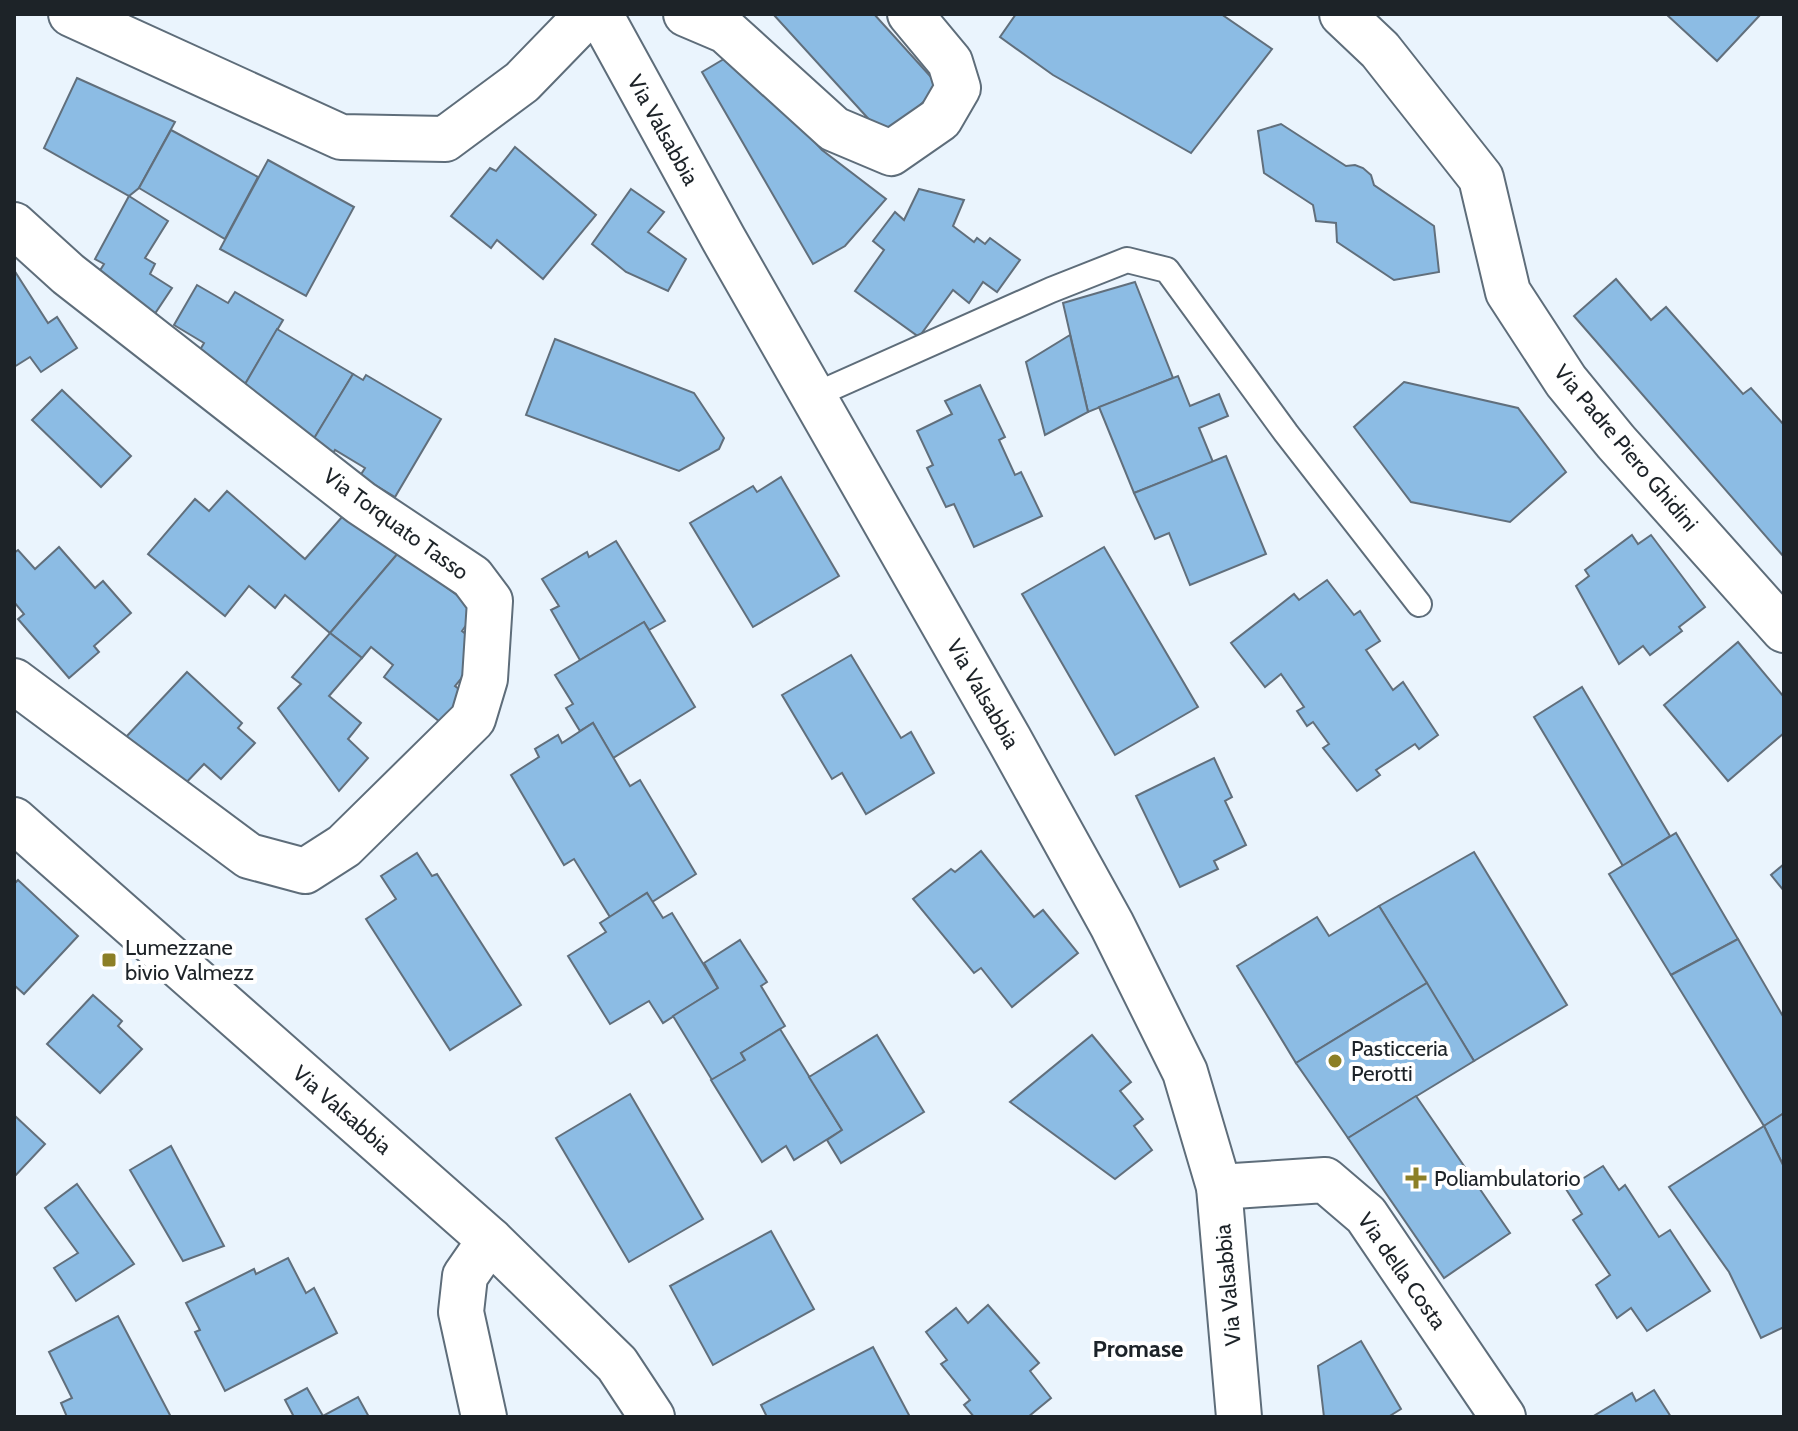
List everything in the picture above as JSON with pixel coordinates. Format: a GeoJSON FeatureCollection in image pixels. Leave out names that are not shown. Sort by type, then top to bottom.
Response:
{"type":"FeatureCollection","features":[{"type":"Feature","properties":{"kind":"street"},"geometry":{"type":"LineString","coordinates":[[71,14],[341,137],[445,139],[522,82],[588,14]]}},
{"type":"Feature","properties":{"kind":"street","name":"Via Valsabbia"},"geometry":{"type":"LineString","coordinates":[[600,14],[1112,925],[1185,1072],[1219,1187],[1239,1417]]}},
{"type":"Feature","properties":{"kind":"street"},"geometry":{"type":"LineString","coordinates":[[686,14],[726,31],[834,129],[891,153],[940,119],[958,88],[950,62],[910,14]]}},
{"type":"Feature","properties":{"kind":"street","name":"Via Padre Piero Ghidini"},"geometry":{"type":"LineString","coordinates":[[1342,14],[1380,50],[1481,178],[1508,292],[1566,381],[1616,442],[1784,630]]}},
{"type":"Feature","properties":{"kind":"street","name":"Via Torquato Tasso"},"geometry":{"type":"LineString","coordinates":[[14,225],[68,274],[361,503],[472,577],[490,601],[485,679],[473,719],[344,846],[305,871],[249,856],[14,681]]}},
{"type":"Feature","properties":{"kind":"street","name":"Via Valsabbia"},"geometry":{"type":"LineString","coordinates":[[14,820],[490,1240],[617,1364],[652,1417]]}},
{"type":"Feature","properties":{"kind":"street","name":"Via della Costa"},"geometry":{"type":"LineString","coordinates":[[1219,1187],[1325,1180],[1366,1215],[1503,1417]]}},
{"type":"Feature","properties":{"kind":"street"},"geometry":{"type":"LineString","coordinates":[[484,1417],[461,1312],[465,1276],[490,1240]]}},
{"type":"Feature","properties":{"kind":"lane"},"geometry":{"type":"LineString","coordinates":[[813,396],[1051,290],[1127,260],[1167,270],[1286,433],[1419,604]]}},
{"type":"Feature","properties":{"kind":"building"},"geometry":{"type":"Polygon","coordinates":[[[773,14],[874,14],[940,87],[885,137],[773,14]]]}},
{"type":"Feature","properties":{"kind":"building"},"geometry":{"type":"Polygon","coordinates":[[[1016,14],[1221,14],[1272,49],[1191,153],[1053,75],[1000,37],[1016,14]]]}},
{"type":"Feature","properties":{"kind":"building"},"geometry":{"type":"Polygon","coordinates":[[[1666,14],[1761,14],[1717,61],[1666,14]]]}},
{"type":"Feature","properties":{"kind":"building"},"geometry":{"type":"Polygon","coordinates":[[[734,53],[822,150],[886,199],[845,246],[813,264],[702,72],[734,53]]]}},
{"type":"Feature","properties":{"kind":"building"},"geometry":{"type":"Polygon","coordinates":[[[77,78],[175,122],[139,188],[129,196],[44,148],[77,78]]]}},
{"type":"Feature","properties":{"kind":"building"},"geometry":{"type":"Polygon","coordinates":[[[1281,124],[1346,166],[1363,168],[1371,175],[1374,185],[1434,226],[1439,272],[1394,280],[1337,242],[1336,223],[1316,221],[1313,205],[1264,173],[1258,131],[1281,124]]]}},
{"type":"Feature","properties":{"kind":"building"},"geometry":{"type":"Polygon","coordinates":[[[171,130],[258,177],[225,239],[139,188],[171,130]]]}},
{"type":"Feature","properties":{"kind":"building"},"geometry":{"type":"Polygon","coordinates":[[[515,147],[596,215],[543,279],[497,240],[491,248],[451,216],[490,168],[496,171],[515,147]]]}},
{"type":"Feature","properties":{"kind":"building"},"geometry":{"type":"Polygon","coordinates":[[[268,160],[354,207],[306,296],[220,249],[268,160]]]}},
{"type":"Feature","properties":{"kind":"building"},"geometry":{"type":"Polygon","coordinates":[[[631,189],[664,212],[648,232],[686,259],[668,291],[626,272],[592,244],[631,189]]]}},
{"type":"Feature","properties":{"kind":"building"},"geometry":{"type":"Polygon","coordinates":[[[919,189],[964,200],[953,226],[974,242],[977,238],[985,244],[990,238],[1020,260],[997,292],[983,282],[969,303],[953,290],[919,337],[855,291],[884,250],[873,241],[895,212],[904,220],[919,189]]]}},
{"type":"Feature","properties":{"kind":"building"},"geometry":{"type":"Polygon","coordinates":[[[129,196],[168,221],[145,258],[155,264],[150,274],[172,288],[150,321],[92,283],[104,264],[95,259],[129,196]]]}},
{"type":"Feature","properties":{"kind":"building"},"geometry":{"type":"Polygon","coordinates":[[[14,270],[48,323],[57,317],[77,348],[41,372],[30,357],[14,367],[14,270]]]}},
{"type":"Feature","properties":{"kind":"building"},"geometry":{"type":"Polygon","coordinates":[[[1616,279],[1651,320],[1666,307],[1743,394],[1751,388],[1784,425],[1784,557],[1574,316],[1616,279]]]}},
{"type":"Feature","properties":{"kind":"building"},"geometry":{"type":"Polygon","coordinates":[[[1135,282],[1173,378],[1088,412],[1063,303],[1135,282]]]}},
{"type":"Feature","properties":{"kind":"building"},"geometry":{"type":"Polygon","coordinates":[[[197,285],[228,303],[235,292],[283,320],[244,386],[194,360],[204,343],[174,325],[197,285]]]}},
{"type":"Feature","properties":{"kind":"building"},"geometry":{"type":"Polygon","coordinates":[[[277,329],[353,374],[314,439],[244,386],[277,329]]]}},
{"type":"Feature","properties":{"kind":"building"},"geometry":{"type":"Polygon","coordinates":[[[1070,335],[1088,412],[1045,435],[1026,362],[1070,335]]]}},
{"type":"Feature","properties":{"kind":"building"},"geometry":{"type":"Polygon","coordinates":[[[555,339],[694,393],[724,438],[719,449],[679,471],[526,415],[555,339]]]}},
{"type":"Feature","properties":{"kind":"building"},"geometry":{"type":"Polygon","coordinates":[[[353,374],[363,380],[366,375],[441,419],[395,497],[360,476],[365,468],[335,450],[331,457],[310,445],[353,374]]]}},
{"type":"Feature","properties":{"kind":"building"},"geometry":{"type":"Polygon","coordinates":[[[1178,376],[1190,406],[1219,394],[1228,416],[1199,428],[1213,462],[1134,493],[1099,407],[1178,376]]]}},
{"type":"Feature","properties":{"kind":"building"},"geometry":{"type":"Polygon","coordinates":[[[1404,382],[1518,408],[1566,472],[1510,522],[1411,502],[1354,427],[1404,382]]]}},
{"type":"Feature","properties":{"kind":"building"},"geometry":{"type":"Polygon","coordinates":[[[980,385],[1005,437],[999,440],[1015,475],[1021,472],[1042,516],[974,547],[954,504],[946,507],[927,468],[933,465],[917,431],[952,414],[945,401],[980,385]]]}},
{"type":"Feature","properties":{"kind":"building"},"geometry":{"type":"Polygon","coordinates":[[[62,390],[131,456],[101,487],[32,420],[62,390]]]}},
{"type":"Feature","properties":{"kind":"building"},"geometry":{"type":"Polygon","coordinates":[[[1226,456],[1266,554],[1190,585],[1169,533],[1155,539],[1134,493],[1226,456]]]}},
{"type":"Feature","properties":{"kind":"building"},"geometry":{"type":"Polygon","coordinates":[[[781,477],[839,576],[753,627],[690,523],[753,486],[757,492],[781,477]]]}},
{"type":"Feature","properties":{"kind":"building"},"geometry":{"type":"Polygon","coordinates":[[[227,491],[305,559],[349,509],[399,552],[330,633],[285,595],[275,608],[249,586],[225,616],[148,554],[195,499],[209,511],[227,491]]]}},
{"type":"Feature","properties":{"kind":"building"},"geometry":{"type":"Polygon","coordinates":[[[1632,535],[1638,544],[1651,535],[1705,607],[1679,627],[1682,631],[1650,655],[1643,646],[1619,664],[1576,586],[1589,576],[1585,570],[1632,535]]]}},
{"type":"Feature","properties":{"kind":"building"},"geometry":{"type":"Polygon","coordinates":[[[616,541],[665,621],[649,630],[644,622],[580,660],[551,610],[559,606],[542,579],[587,552],[589,557],[616,541]]]}},
{"type":"Feature","properties":{"kind":"building"},"geometry":{"type":"Polygon","coordinates":[[[59,547],[95,588],[103,581],[131,613],[94,646],[99,652],[69,678],[18,619],[24,614],[14,602],[14,553],[18,550],[35,569],[59,547]]]}},
{"type":"Feature","properties":{"kind":"building"},"geometry":{"type":"Polygon","coordinates":[[[1104,547],[1198,707],[1115,755],[1022,594],[1104,547]]]}},
{"type":"Feature","properties":{"kind":"building"},"geometry":{"type":"Polygon","coordinates":[[[399,552],[477,610],[462,631],[473,640],[474,663],[455,686],[468,696],[445,726],[384,677],[393,665],[371,647],[362,658],[330,633],[399,552]]]}},
{"type":"Feature","properties":{"kind":"building"},"geometry":{"type":"Polygon","coordinates":[[[1327,580],[1354,615],[1360,611],[1380,641],[1366,650],[1393,690],[1403,682],[1438,735],[1419,749],[1415,744],[1376,770],[1380,775],[1357,791],[1323,748],[1329,744],[1313,722],[1307,726],[1297,711],[1304,707],[1281,674],[1265,687],[1231,643],[1294,594],[1299,600],[1327,580]]]}},
{"type":"Feature","properties":{"kind":"building"},"geometry":{"type":"Polygon","coordinates":[[[644,622],[695,707],[613,758],[593,723],[580,731],[566,708],[573,704],[555,675],[644,622]]]}},
{"type":"Feature","properties":{"kind":"building"},"geometry":{"type":"Polygon","coordinates":[[[330,633],[362,658],[329,696],[361,723],[348,739],[368,758],[339,791],[278,708],[301,684],[292,677],[330,633]]]}},
{"type":"Feature","properties":{"kind":"building"},"geometry":{"type":"Polygon","coordinates":[[[1738,642],[1784,697],[1784,733],[1728,781],[1664,705],[1738,642]]]}},
{"type":"Feature","properties":{"kind":"building"},"geometry":{"type":"Polygon","coordinates":[[[851,655],[901,738],[911,732],[934,773],[866,814],[842,773],[832,779],[782,695],[851,655]]]}},
{"type":"Feature","properties":{"kind":"building"},"geometry":{"type":"Polygon","coordinates":[[[187,672],[242,723],[238,728],[255,743],[221,779],[204,764],[181,788],[126,737],[187,672]]]}},
{"type":"Feature","properties":{"kind":"building"},"geometry":{"type":"Polygon","coordinates":[[[1582,687],[1670,836],[1623,866],[1534,717],[1582,687]]]}},
{"type":"Feature","properties":{"kind":"building"},"geometry":{"type":"Polygon","coordinates":[[[593,723],[630,786],[640,780],[696,874],[652,902],[647,893],[610,917],[574,859],[564,865],[511,775],[539,757],[535,749],[558,735],[562,743],[593,723]]]}},
{"type":"Feature","properties":{"kind":"building"},"geometry":{"type":"Polygon","coordinates":[[[1214,758],[1232,797],[1225,801],[1246,845],[1214,861],[1218,869],[1180,887],[1136,796],[1214,758]]]}},
{"type":"Feature","properties":{"kind":"building"},"geometry":{"type":"Polygon","coordinates":[[[1676,833],[1738,939],[1671,975],[1609,874],[1676,833]]]}},
{"type":"Feature","properties":{"kind":"building"},"geometry":{"type":"Polygon","coordinates":[[[981,851],[1034,917],[1043,910],[1078,953],[1012,1007],[981,968],[974,973],[913,899],[951,869],[955,872],[981,851]]]}},
{"type":"Feature","properties":{"kind":"building"},"geometry":{"type":"Polygon","coordinates":[[[1474,852],[1567,1005],[1474,1061],[1379,906],[1474,852]]]}},
{"type":"Feature","properties":{"kind":"building"},"geometry":{"type":"Polygon","coordinates":[[[417,853],[432,876],[437,874],[521,1005],[450,1050],[366,919],[396,899],[381,876],[417,853]]]}},
{"type":"Feature","properties":{"kind":"building"},"geometry":{"type":"Polygon","coordinates":[[[1784,864],[1784,891],[1771,875],[1784,864]]]}},
{"type":"Feature","properties":{"kind":"building"},"geometry":{"type":"Polygon","coordinates":[[[18,880],[78,936],[24,994],[14,985],[14,884],[18,880]]]}},
{"type":"Feature","properties":{"kind":"building"},"geometry":{"type":"Polygon","coordinates":[[[647,893],[663,918],[672,913],[718,988],[663,1023],[649,1001],[610,1024],[568,956],[606,932],[600,923],[647,893]]]}},
{"type":"Feature","properties":{"kind":"building"},"geometry":{"type":"Polygon","coordinates":[[[1379,906],[1427,983],[1296,1063],[1237,966],[1317,917],[1329,936],[1379,906]]]}},
{"type":"Feature","properties":{"kind":"building"},"geometry":{"type":"Polygon","coordinates":[[[1738,939],[1784,1018],[1784,1113],[1764,1126],[1671,975],[1738,939]]]}},
{"type":"Feature","properties":{"kind":"building"},"geometry":{"type":"Polygon","coordinates":[[[740,940],[767,982],[761,986],[785,1026],[741,1053],[745,1060],[712,1080],[673,1016],[718,988],[704,963],[740,940]]]}},
{"type":"Feature","properties":{"kind":"building"},"geometry":{"type":"Polygon","coordinates":[[[1427,983],[1474,1061],[1348,1138],[1296,1063],[1427,983]]]}},
{"type":"Feature","properties":{"kind":"building"},"geometry":{"type":"Polygon","coordinates":[[[93,995],[122,1021],[118,1026],[142,1049],[100,1093],[47,1044],[93,995]]]}},
{"type":"Feature","properties":{"kind":"building"},"geometry":{"type":"Polygon","coordinates":[[[780,1029],[842,1130],[794,1160],[786,1146],[762,1162],[711,1080],[745,1060],[741,1053],[780,1029]]]}},
{"type":"Feature","properties":{"kind":"building"},"geometry":{"type":"Polygon","coordinates":[[[877,1035],[924,1112],[841,1163],[827,1140],[842,1130],[809,1077],[877,1035]]]}},
{"type":"Feature","properties":{"kind":"building"},"geometry":{"type":"Polygon","coordinates":[[[1092,1035],[1131,1082],[1120,1091],[1143,1119],[1134,1126],[1152,1150],[1115,1179],[1010,1102],[1092,1035]]]}},
{"type":"Feature","properties":{"kind":"building"},"geometry":{"type":"Polygon","coordinates":[[[630,1094],[703,1219],[629,1262],[556,1138],[630,1094]]]}},
{"type":"Feature","properties":{"kind":"building"},"geometry":{"type":"Polygon","coordinates":[[[1416,1096],[1510,1233],[1444,1278],[1348,1138],[1416,1096]]]}},
{"type":"Feature","properties":{"kind":"building"},"geometry":{"type":"Polygon","coordinates":[[[1784,1113],[1784,1167],[1764,1126],[1784,1113]]]}},
{"type":"Feature","properties":{"kind":"building"},"geometry":{"type":"Polygon","coordinates":[[[14,1115],[45,1144],[14,1177],[14,1115]]]}},
{"type":"Feature","properties":{"kind":"building"},"geometry":{"type":"Polygon","coordinates":[[[1764,1126],[1784,1167],[1784,1327],[1761,1338],[1729,1272],[1669,1187],[1764,1126]]]}},
{"type":"Feature","properties":{"kind":"building"},"geometry":{"type":"Polygon","coordinates":[[[171,1146],[224,1246],[183,1261],[130,1170],[171,1146]]]}},
{"type":"Feature","properties":{"kind":"building"},"geometry":{"type":"Polygon","coordinates":[[[1603,1166],[1619,1190],[1625,1185],[1659,1237],[1670,1230],[1710,1291],[1647,1331],[1631,1308],[1617,1318],[1596,1285],[1610,1275],[1573,1220],[1582,1214],[1566,1189],[1603,1166]]]}},
{"type":"Feature","properties":{"kind":"building"},"geometry":{"type":"Polygon","coordinates":[[[77,1184],[134,1264],[76,1301],[54,1268],[78,1253],[45,1208],[77,1184]]]}},
{"type":"Feature","properties":{"kind":"building"},"geometry":{"type":"Polygon","coordinates":[[[771,1231],[814,1309],[713,1365],[670,1286],[771,1231]]]}},
{"type":"Feature","properties":{"kind":"building"},"geometry":{"type":"Polygon","coordinates":[[[288,1258],[306,1293],[314,1288],[337,1333],[225,1391],[195,1332],[200,1330],[186,1303],[254,1269],[256,1274],[288,1258]]]}},
{"type":"Feature","properties":{"kind":"building"},"geometry":{"type":"Polygon","coordinates":[[[988,1305],[1039,1363],[1030,1371],[1051,1398],[1028,1417],[974,1417],[964,1405],[970,1400],[941,1364],[947,1360],[926,1332],[956,1308],[968,1323],[988,1305]]]}},
{"type":"Feature","properties":{"kind":"building"},"geometry":{"type":"Polygon","coordinates":[[[118,1316],[171,1417],[67,1417],[61,1403],[72,1398],[49,1352],[118,1316]]]}},
{"type":"Feature","properties":{"kind":"building"},"geometry":{"type":"Polygon","coordinates":[[[1361,1341],[1401,1409],[1388,1417],[1324,1417],[1318,1366],[1361,1341]]]}},
{"type":"Feature","properties":{"kind":"building"},"geometry":{"type":"Polygon","coordinates":[[[873,1347],[910,1417],[767,1417],[761,1405],[873,1347]]]}},
{"type":"Feature","properties":{"kind":"building"},"geometry":{"type":"Polygon","coordinates":[[[307,1388],[323,1416],[358,1397],[369,1417],[294,1417],[285,1400],[307,1388]]]}},
{"type":"Feature","properties":{"kind":"building"},"geometry":{"type":"Polygon","coordinates":[[[1654,1390],[1671,1417],[1592,1417],[1632,1393],[1636,1401],[1654,1390]]]}},
{"type":"Feature","properties":{"kind":"place","name":"Lumezzane bivio Valmezz"},"geometry":{"type":"Point","coordinates":[109,960]}},
{"type":"Feature","properties":{"kind":"place","name":"Pasticceria Perotti"},"geometry":{"type":"Point","coordinates":[1335,1061]}},
{"type":"Feature","properties":{"kind":"place","name":"Poliambulatorio"},"geometry":{"type":"Point","coordinates":[1416,1178]}},
{"type":"Feature","properties":{"kind":"district","name":"Promase"},"geometry":{"type":"Point","coordinates":[1138,1348]}}]}
